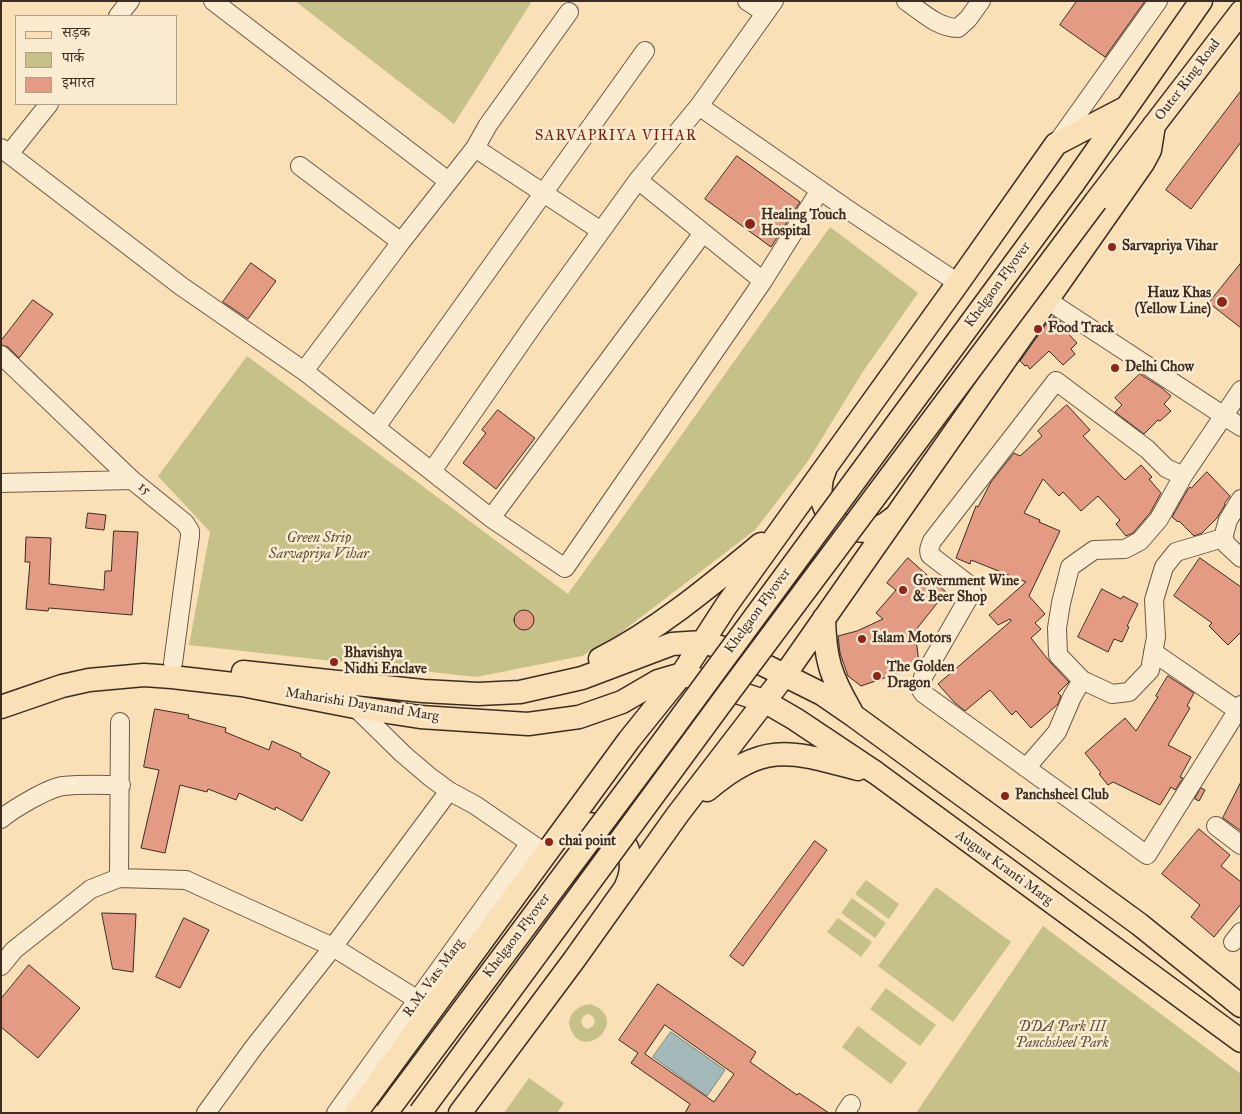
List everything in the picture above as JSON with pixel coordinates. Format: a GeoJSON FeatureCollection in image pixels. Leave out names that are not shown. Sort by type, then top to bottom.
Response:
{"type":"FeatureCollection","features":[{"type":"Feature","properties":{"kind":"main road"},"geometry":{"type":"LineString","coordinates":[[356,1113],[544,846],[682,674],[702,642],[783,526],[1056,144],[1127,107],[1201,1]]}},
{"type":"Feature","properties":{"kind":"main road","name":"Outer Ring Road"},"geometry":{"type":"LineString","coordinates":[[1154,125],[1241,12]]}},
{"type":"Feature","properties":{"kind":"main road","name":"Khelgaon Flyover"},"geometry":{"type":"LineString","coordinates":[[386,1113],[654,754],[1073,184],[1127,107]]}},
{"type":"Feature","properties":{"kind":"main road"},"geometry":{"type":"LineString","coordinates":[[460,1113],[624,891],[678,814],[784,676],[1143,163],[1150,150],[1154,125]]}},
{"type":"Feature","properties":{"kind":"main road","name":"Khelgaon Flyover"},"geometry":{"type":"LineString","coordinates":[[420,1113],[736,683],[1154,125]]}},
{"type":"Feature","properties":{"kind":"main road"},"geometry":{"type":"LineString","coordinates":[[828,464],[821,479],[821,496],[826,511],[838,523],[853,530],[869,531],[885,525],[897,514]]}},
{"type":"Feature","properties":{"kind":"main road"},"geometry":{"type":"LineString","coordinates":[[545,686],[620,648],[653,626],[697,596],[783,526]]}},
{"type":"Feature","properties":{"kind":"main road"},"geometry":{"type":"LineString","coordinates":[[824,618],[827,660],[839,690],[854,716]]}},
{"type":"Feature","properties":{"kind":"main road","name":"Maharishi Dayanand Marg"},"geometry":{"type":"LineString","coordinates":[[244,678],[478,694],[520,692],[582,678],[672,644],[702,642],[738,652],[784,676]]}},
{"type":"Feature","properties":{"kind":"main road"},"geometry":{"type":"LineString","coordinates":[[1,691],[87,666],[135,662],[173,670],[244,678]]}},
{"type":"Feature","properties":{"kind":"main road"},"geometry":{"type":"LineString","coordinates":[[1,707],[44,691],[89,680],[144,675],[173,670]]}},
{"type":"Feature","properties":{"kind":"main road","name":"Maharishi Dayanand Marg"},"geometry":{"type":"LineString","coordinates":[[244,678],[355,707],[420,717],[528,724],[580,717],[622,702],[658,681],[682,674]]}},
{"type":"Feature","properties":{"kind":"main road","name":"August Kranti Marg"},"geometry":{"type":"LineString","coordinates":[[682,674],[764,701],[783,711],[876,773],[1241,1042]]}},
{"type":"Feature","properties":{"kind":"main road"},"geometry":{"type":"LineString","coordinates":[[784,676],[822,694],[854,716],[1138,924],[1241,1006]]}},
{"type":"Feature","properties":{"kind":"main road"},"geometry":{"type":"LineString","coordinates":[[678,814],[733,769],[762,757],[778,754],[808,756],[876,773]]}},
{"type":"Feature","properties":{"kind":"main road"},"geometry":{"type":"LineString","coordinates":[[544,846],[567,830],[583,824],[599,825],[614,832],[626,844],[631,860],[631,876],[624,891]]}},
{"type":"Feature","properties":{"kind":"street"},"geometry":{"type":"LineString","coordinates":[[119,15],[130,1]]}},
{"type":"Feature","properties":{"kind":"street"},"geometry":{"type":"LineString","coordinates":[[213,1],[448,181]]}},
{"type":"Feature","properties":{"kind":"street"},"geometry":{"type":"LineString","coordinates":[[432,471],[601,230],[638,180],[699,106],[770,7],[747,1]]}},
{"type":"Feature","properties":{"kind":"street"},"geometry":{"type":"LineString","coordinates":[[906,1],[940,25],[949,28],[958,28],[968,19],[980,1]]}},
{"type":"Feature","properties":{"kind":"street"},"geometry":{"type":"LineString","coordinates":[[1056,144],[1158,1]]}},
{"type":"Feature","properties":{"kind":"street"},"geometry":{"type":"LineString","coordinates":[[304,371],[401,242],[475,148],[488,125],[569,12]]}},
{"type":"Feature","properties":{"kind":"street"},"geometry":{"type":"LineString","coordinates":[[376,427],[645,50]]}},
{"type":"Feature","properties":{"kind":"street"},"geometry":{"type":"LineString","coordinates":[[48,105],[5,151],[181,286],[304,371],[492,518],[566,568],[763,281],[820,190]]}},
{"type":"Feature","properties":{"kind":"street"},"geometry":{"type":"LineString","coordinates":[[699,106],[958,283]]}},
{"type":"Feature","properties":{"kind":"street"},"geometry":{"type":"LineString","coordinates":[[475,148],[601,230]]}},
{"type":"Feature","properties":{"kind":"street"},"geometry":{"type":"LineString","coordinates":[[300,166],[401,242]]}},
{"type":"Feature","properties":{"kind":"street"},"geometry":{"type":"LineString","coordinates":[[638,180],[763,281]]}},
{"type":"Feature","properties":{"kind":"street"},"geometry":{"type":"LineString","coordinates":[[492,518],[703,232]]}},
{"type":"Feature","properties":{"kind":"street"},"geometry":{"type":"LineString","coordinates":[[1047,300],[1241,427]]}},
{"type":"Feature","properties":{"kind":"street","name":"15"},"geometry":{"type":"LineString","coordinates":[[1,355],[132,480],[181,518],[190,530],[173,670]]}},
{"type":"Feature","properties":{"kind":"street"},"geometry":{"type":"LineString","coordinates":[[1153,652],[1239,708],[1147,855],[921,690],[923,677],[972,592],[968,584],[930,556],[928,551],[932,541],[1056,382],[1147,449],[1166,468],[1183,476]]}},
{"type":"Feature","properties":{"kind":"street"},"geometry":{"type":"LineString","coordinates":[[1223,538],[1176,552],[1164,567],[1154,600],[1156,637],[1150,670],[1129,692],[1112,694],[1082,680],[1058,655],[1056,628],[1070,567],[1094,550],[1125,549],[1140,542],[1159,519],[1183,476],[1241,390]]}},
{"type":"Feature","properties":{"kind":"street"},"geometry":{"type":"LineString","coordinates":[[1,483],[132,480]]}},
{"type":"Feature","properties":{"kind":"street"},"geometry":{"type":"LineString","coordinates":[[1241,499],[1228,520],[1223,538],[1227,545],[1241,558]]}},
{"type":"Feature","properties":{"kind":"street"},"geometry":{"type":"LineString","coordinates":[[1026,768],[1057,732],[1072,697],[1082,680]]}},
{"type":"Feature","properties":{"kind":"street"},"geometry":{"type":"LineString","coordinates":[[355,707],[403,754],[449,791],[544,846]]}},
{"type":"Feature","properties":{"kind":"street"},"geometry":{"type":"LineString","coordinates":[[119,878],[120,722]]}},
{"type":"Feature","properties":{"kind":"street"},"geometry":{"type":"LineString","coordinates":[[1,819],[33,799],[61,786],[121,785]]}},
{"type":"Feature","properties":{"kind":"street"},"geometry":{"type":"LineString","coordinates":[[206,1113],[449,791]]}},
{"type":"Feature","properties":{"kind":"street"},"geometry":{"type":"LineString","coordinates":[[1216,826],[1241,845]]}},
{"type":"Feature","properties":{"kind":"street","name":"R.M. Vats Marg"},"geometry":{"type":"LineString","coordinates":[[336,1113],[418,1000],[544,846]]}},
{"type":"Feature","properties":{"kind":"street"},"geometry":{"type":"LineString","coordinates":[[1,966],[14,950],[90,889],[119,878],[186,880],[333,947],[418,1000]]}},
{"type":"Feature","properties":{"kind":"green space"},"geometry":{"type":"Polygon","coordinates":[[[295,1],[532,1],[454,124],[295,1]]]}},
{"type":"Feature","properties":{"kind":"green space","name":"Green Strip Sarvapriya Vihar"},"geometry":{"type":"Polygon","coordinates":[[[830,227],[918,293],[862,373],[806,464],[755,530],[615,637],[582,656],[476,677],[189,645],[210,532],[158,476],[247,356],[568,594],[830,227]]]}},
{"type":"Feature","properties":{"kind":"green space"},"geometry":{"type":"Polygon","coordinates":[[[866,880],[899,904],[889,919],[855,894],[866,880]]]}},
{"type":"Feature","properties":{"kind":"green space"},"geometry":{"type":"Polygon","coordinates":[[[936,887],[1011,942],[953,1022],[878,966],[936,887]]]}},
{"type":"Feature","properties":{"kind":"green space"},"geometry":{"type":"Polygon","coordinates":[[[852,898],[886,923],[875,938],[841,913],[852,898]]]}},
{"type":"Feature","properties":{"kind":"green space"},"geometry":{"type":"Polygon","coordinates":[[[838,918],[872,942],[861,957],[827,932],[838,918]]]}},
{"type":"Feature","properties":{"kind":"green space","name":"DDA Park III Panchsheel Park"},"geometry":{"type":"Polygon","coordinates":[[[1043,926],[1241,1074],[1241,1113],[916,1113],[1043,926]]]}},
{"type":"Feature","properties":{"kind":"green space"},"geometry":{"type":"Polygon","coordinates":[[[886,988],[936,1025],[920,1046],[870,1009],[886,988]]]}},
{"type":"Feature","properties":{"kind":"green space"},"geometry":{"type":"Polygon","coordinates":[[[590,1004],[602,1010],[607,1019],[602,1035],[586,1042],[578,1039],[571,1030],[569,1020],[576,1009],[590,1004]],[[586,1015],[581,1021],[587,1029],[595,1022],[592,1016],[586,1015]]]}},
{"type":"Feature","properties":{"kind":"green space"},"geometry":{"type":"Polygon","coordinates":[[[858,1026],[907,1063],[891,1084],[842,1047],[858,1026]]]}},
{"type":"Feature","properties":{"kind":"green space"},"geometry":{"type":"Polygon","coordinates":[[[529,1078],[564,1103],[557,1113],[504,1113],[529,1078]]]}},
{"type":"Feature","properties":{"kind":"shaded area"},"geometry":{"type":"Polygon","coordinates":[[[671,1032],[725,1070],[707,1096],[653,1057],[671,1032]]]}},
{"type":"Feature","properties":{"kind":"building"},"geometry":{"type":"Polygon","coordinates":[[[1077,1],[1145,1],[1105,57],[1060,25],[1077,1]]]}},
{"type":"Feature","properties":{"kind":"building"},"geometry":{"type":"Polygon","coordinates":[[[1241,91],[1241,142],[1191,209],[1166,190],[1241,91]]]}},
{"type":"Feature","properties":{"kind":"building"},"geometry":{"type":"Polygon","coordinates":[[[737,156],[800,202],[771,247],[705,199],[737,156]]]}},
{"type":"Feature","properties":{"kind":"building"},"geometry":{"type":"Polygon","coordinates":[[[251,263],[276,281],[248,319],[223,302],[251,263]]]}},
{"type":"Feature","properties":{"kind":"building"},"geometry":{"type":"Polygon","coordinates":[[[1241,263],[1241,328],[1209,303],[1241,263]]]}},
{"type":"Feature","properties":{"kind":"building"},"geometry":{"type":"Polygon","coordinates":[[[33,300],[53,314],[19,358],[8,347],[1,345],[1,341],[33,300]]]}},
{"type":"Feature","properties":{"kind":"building"},"geometry":{"type":"Polygon","coordinates":[[[1054,317],[1066,326],[1063,328],[1077,343],[1071,349],[1075,354],[1063,365],[1049,351],[1030,369],[1020,361],[1047,323],[1054,317]]]}},
{"type":"Feature","properties":{"kind":"building"},"geometry":{"type":"Polygon","coordinates":[[[1140,374],[1171,396],[1164,404],[1171,411],[1160,421],[1158,420],[1144,434],[1115,412],[1122,405],[1115,398],[1140,374]]]}},
{"type":"Feature","properties":{"kind":"building"},"geometry":{"type":"Polygon","coordinates":[[[1067,405],[1090,430],[1083,436],[1125,480],[1141,465],[1152,477],[1149,479],[1161,493],[1150,513],[1133,533],[1126,536],[1116,524],[1120,520],[1098,496],[1081,511],[1063,492],[1059,496],[1043,479],[1024,513],[1060,531],[1029,596],[1045,614],[1035,623],[1041,629],[1031,638],[1069,682],[1058,693],[1061,696],[1058,704],[1031,728],[1016,711],[1012,715],[990,690],[965,711],[938,684],[1011,621],[1010,619],[998,625],[989,615],[1026,582],[971,560],[970,564],[956,558],[976,506],[978,507],[991,482],[1014,453],[1020,456],[1042,436],[1038,431],[1067,405]]]}},
{"type":"Feature","properties":{"kind":"building"},"geometry":{"type":"Polygon","coordinates":[[[498,410],[535,438],[496,489],[463,463],[486,433],[482,430],[498,410]]]}},
{"type":"Feature","properties":{"kind":"building"},"geometry":{"type":"Polygon","coordinates":[[[1207,472],[1230,496],[1217,518],[1202,533],[1194,536],[1179,521],[1172,517],[1188,489],[1207,472]]]}},
{"type":"Feature","properties":{"kind":"building"},"geometry":{"type":"Polygon","coordinates":[[[88,513],[106,515],[104,530],[86,528],[88,513]]]}},
{"type":"Feature","properties":{"kind":"building"},"geometry":{"type":"Polygon","coordinates":[[[114,531],[138,532],[132,615],[49,608],[48,611],[26,609],[30,562],[25,562],[26,537],[51,538],[49,584],[104,590],[105,571],[111,571],[114,531]]]}},
{"type":"Feature","properties":{"kind":"building"},"geometry":{"type":"Polygon","coordinates":[[[908,558],[946,592],[915,631],[919,663],[893,675],[861,686],[848,676],[840,653],[838,636],[857,631],[883,619],[876,613],[896,590],[887,583],[908,558]]]}},
{"type":"Feature","properties":{"kind":"building"},"geometry":{"type":"Polygon","coordinates":[[[1200,558],[1241,587],[1241,632],[1228,645],[1209,626],[1212,623],[1174,596],[1200,558]]]}},
{"type":"Feature","properties":{"kind":"building"},"geometry":{"type":"Polygon","coordinates":[[[1102,589],[1121,599],[1123,596],[1138,604],[1127,626],[1129,627],[1122,642],[1114,639],[1108,652],[1078,637],[1102,589]]]}},
{"type":"Feature","properties":{"kind":"building"},"geometry":{"type":"Polygon","coordinates":[[[520,610],[528,610],[534,616],[534,624],[528,630],[520,630],[514,624],[514,616],[520,610]]]}},
{"type":"Feature","properties":{"kind":"building"},"geometry":{"type":"Polygon","coordinates":[[[1168,676],[1194,693],[1187,706],[1190,708],[1168,745],[1191,757],[1180,777],[1183,778],[1175,790],[1171,787],[1160,805],[1113,782],[1108,785],[1085,753],[1125,718],[1136,731],[1158,697],[1156,696],[1168,676]]]}},
{"type":"Feature","properties":{"kind":"building"},"geometry":{"type":"Polygon","coordinates":[[[155,709],[189,715],[188,718],[226,728],[225,732],[269,750],[272,741],[301,754],[300,756],[330,772],[302,821],[276,807],[275,810],[239,793],[236,800],[208,789],[207,792],[180,785],[165,853],[141,848],[159,770],[144,767],[155,709]]]}},
{"type":"Feature","properties":{"kind":"building"},"geometry":{"type":"Polygon","coordinates":[[[1241,782],[1241,831],[1223,818],[1241,782]]]}},
{"type":"Feature","properties":{"kind":"building"},"geometry":{"type":"Polygon","coordinates":[[[1201,788],[1205,790],[1199,801],[1195,799],[1201,788]]]}},
{"type":"Feature","properties":{"kind":"building"},"geometry":{"type":"Polygon","coordinates":[[[1199,829],[1230,855],[1221,866],[1241,882],[1241,904],[1214,937],[1191,917],[1200,905],[1162,874],[1199,829]]]}},
{"type":"Feature","properties":{"kind":"building"},"geometry":{"type":"Polygon","coordinates":[[[815,841],[827,850],[743,966],[730,956],[815,841]]]}},
{"type":"Feature","properties":{"kind":"building"},"geometry":{"type":"Polygon","coordinates":[[[102,913],[136,914],[133,972],[113,969],[102,913]]]}},
{"type":"Feature","properties":{"kind":"building"},"geometry":{"type":"Polygon","coordinates":[[[184,918],[209,930],[180,988],[156,977],[184,918]]]}},
{"type":"Feature","properties":{"kind":"building"},"geometry":{"type":"Polygon","coordinates":[[[29,965],[80,1008],[38,1058],[1,1027],[1,999],[29,965]]]}},
{"type":"Feature","properties":{"kind":"building"},"geometry":{"type":"Polygon","coordinates":[[[658,984],[756,1052],[750,1062],[797,1095],[799,1093],[829,1113],[685,1113],[690,1104],[631,1063],[638,1053],[619,1040],[658,984]],[[665,1025],[645,1054],[714,1102],[734,1074],[665,1025]]]}},
{"type":"Feature","properties":{"kind":"place","name":"Healing Touch Hospital"},"geometry":{"type":"Point","coordinates":[750,224]}},
{"type":"Feature","properties":{"kind":"place","name":"Sarvapriya Vihar"},"geometry":{"type":"Point","coordinates":[1112,247]}},
{"type":"Feature","properties":{"kind":"place","name":"Hauz Khas (Yellow Line)"},"geometry":{"type":"Point","coordinates":[1222,302]}},
{"type":"Feature","properties":{"kind":"place","name":"Food Track"},"geometry":{"type":"Point","coordinates":[1038,329]}},
{"type":"Feature","properties":{"kind":"place","name":"Delhi Chow"},"geometry":{"type":"Point","coordinates":[1115,368]}},
{"type":"Feature","properties":{"kind":"place","name":"Government Wine & Beer Shop"},"geometry":{"type":"Point","coordinates":[903,590]}},
{"type":"Feature","properties":{"kind":"place","name":"Islam Motors"},"geometry":{"type":"Point","coordinates":[862,639]}},
{"type":"Feature","properties":{"kind":"place","name":"Bhavishya Nidhi Enclave"},"geometry":{"type":"Point","coordinates":[334,662]}},
{"type":"Feature","properties":{"kind":"place","name":"The Golden Dragon"},"geometry":{"type":"Point","coordinates":[877,676]}},
{"type":"Feature","properties":{"kind":"place","name":"Panchsheel Club"},"geometry":{"type":"Point","coordinates":[1005,796]}},
{"type":"Feature","properties":{"kind":"place","name":"chai point"},"geometry":{"type":"Point","coordinates":[549,842]}},
{"type":"Feature","properties":{"kind":"district","name":"SARVAPRIYA VIHAR"},"geometry":{"type":"Point","coordinates":[616,136]}}]}
